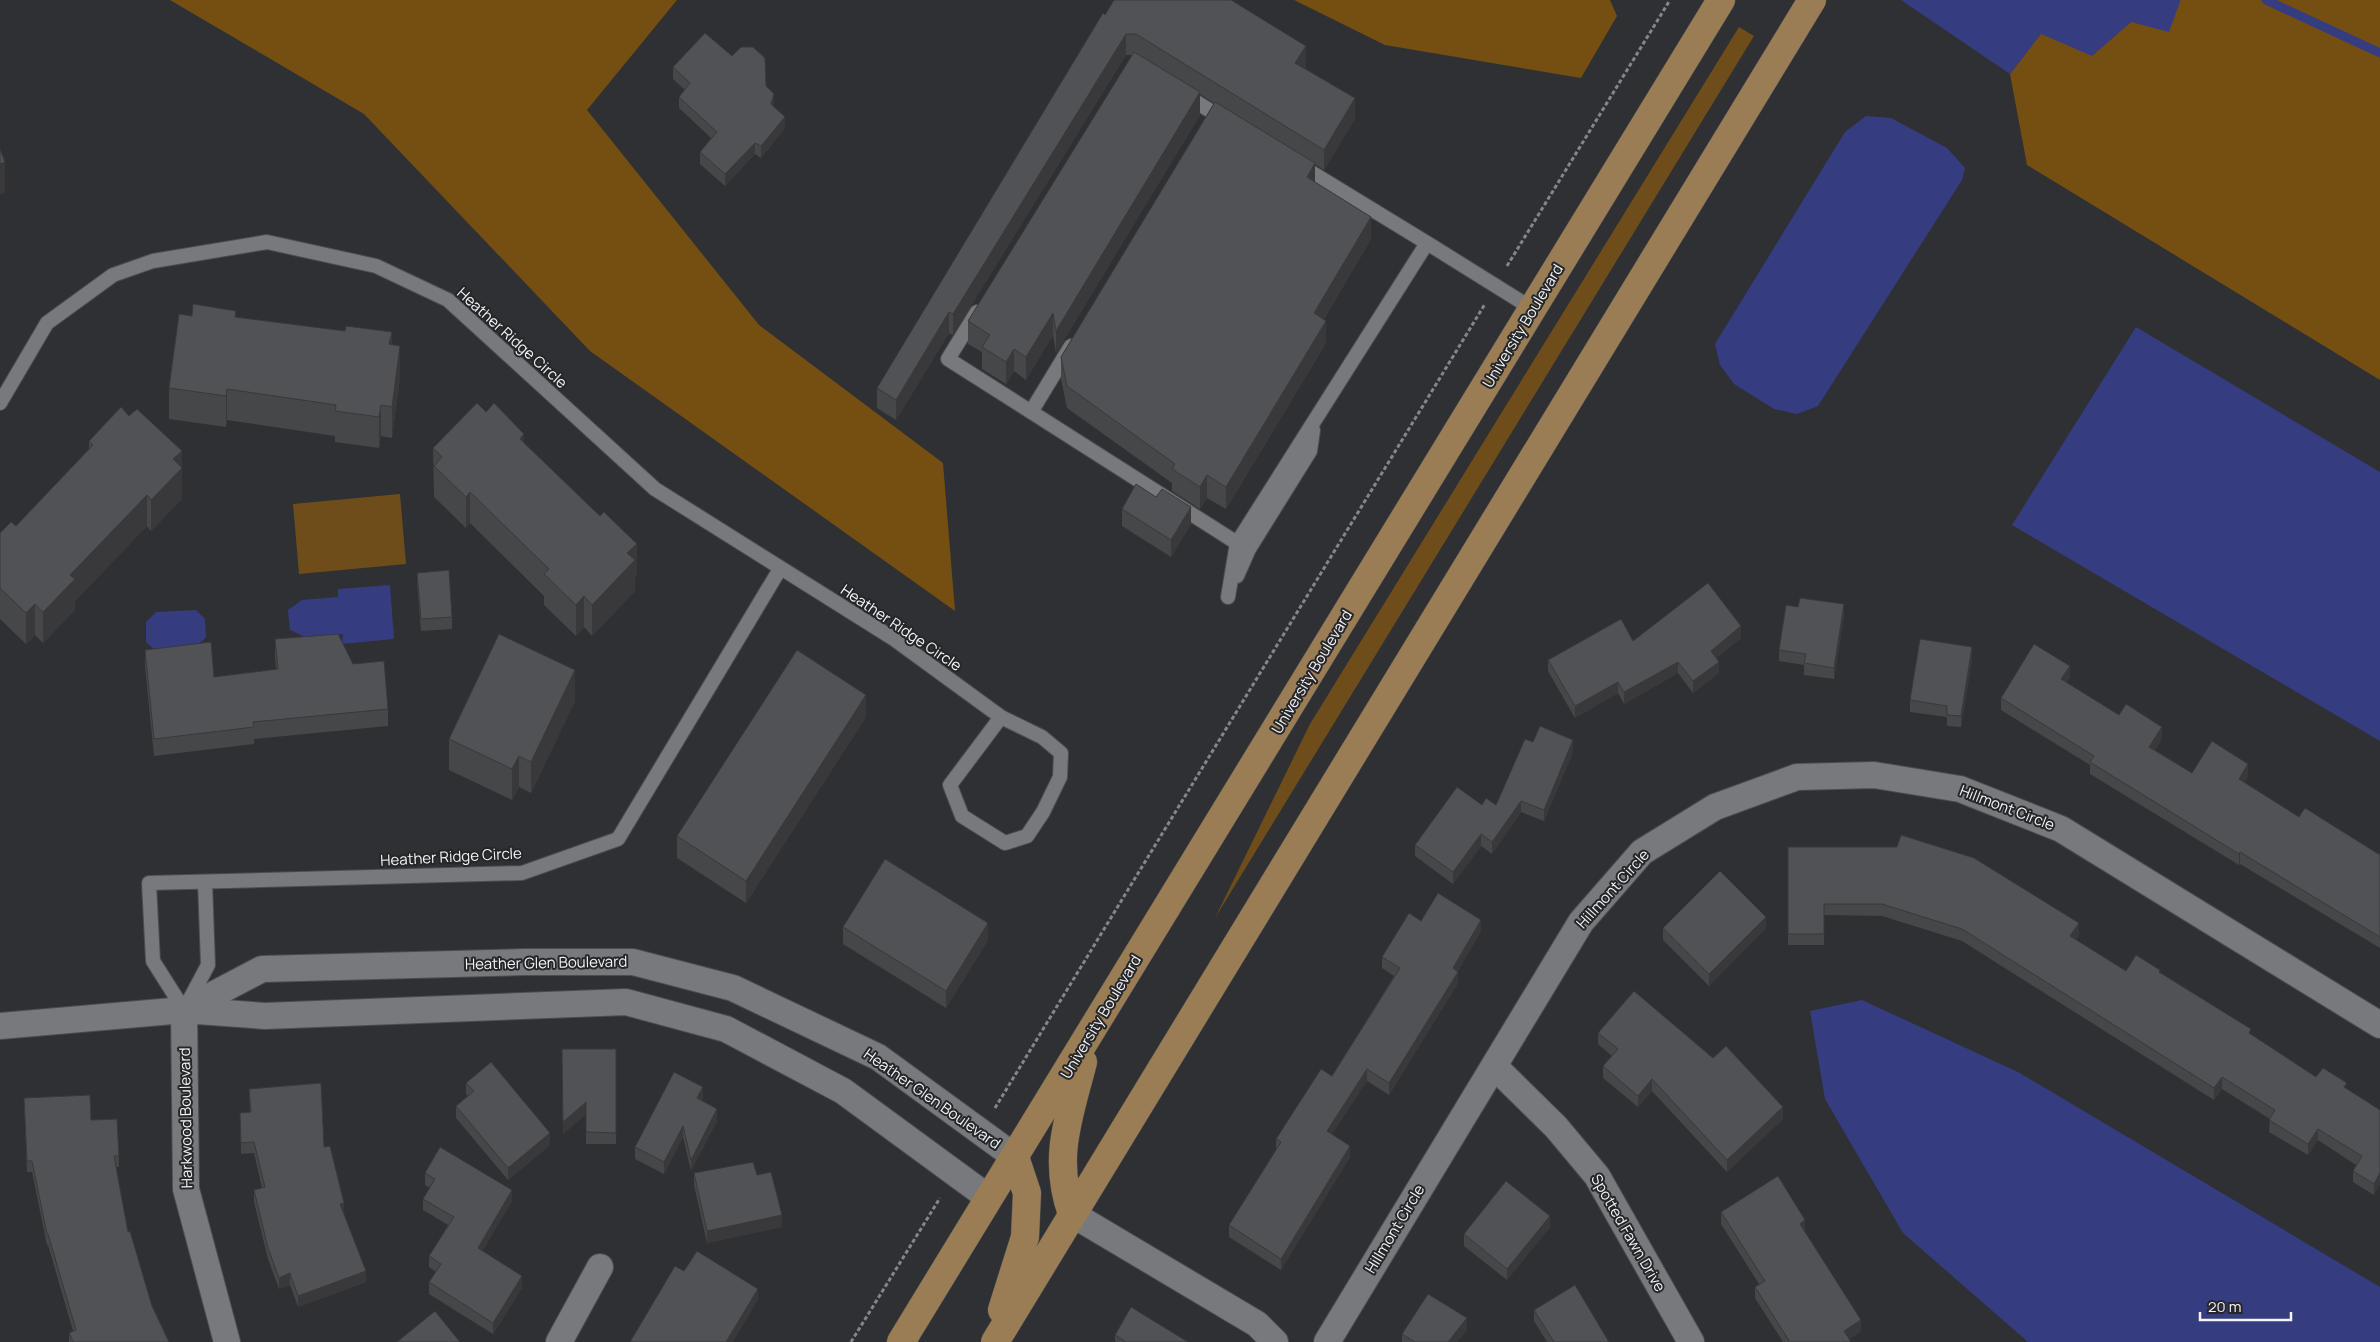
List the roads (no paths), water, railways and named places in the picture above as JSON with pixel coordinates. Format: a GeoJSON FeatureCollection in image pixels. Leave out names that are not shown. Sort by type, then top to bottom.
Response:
{"type":"FeatureCollection","features":[{"type":"Feature","properties":{"kind":"main road"},"geometry":{"type":"LineString","coordinates":[[993,1342],[1812,0]]}},
{"type":"Feature","properties":{"kind":"main road","name":"University Boulevard"},"geometry":{"type":"LineString","coordinates":[[901,1342],[1719,4]]}},
{"type":"Feature","properties":{"kind":"main road"},"geometry":{"type":"LineString","coordinates":[[1072,1214],[1064,1191],[1062,1148],[1089,1036]]}},
{"type":"Feature","properties":{"kind":"main road"},"geometry":{"type":"LineString","coordinates":[[993,1342],[1025,1237],[1027,1193],[1015,1158]]}},
{"type":"Feature","properties":{"kind":"street","name":"Hillmont Circle"},"geometry":{"type":"LineString","coordinates":[[1326,1342],[1581,922],[1642,852],[1715,807],[1797,777],[1874,776],[1960,789],[2061,829],[2380,1025]]}},
{"type":"Feature","properties":{"kind":"street","name":"Heather Glen Boulevard"},"geometry":{"type":"LineString","coordinates":[[184,1010],[262,969],[525,962],[633,962],[734,988],[878,1057],[1015,1158]]}},
{"type":"Feature","properties":{"kind":"street","name":"Heather Glen Boulevard"},"geometry":{"type":"LineString","coordinates":[[0,1026],[184,1010],[265,1016],[626,1002],[726,1029],[843,1091],[989,1198]]}},
{"type":"Feature","properties":{"kind":"street","name":"Harkwood Boulevard"},"geometry":{"type":"LineString","coordinates":[[184,1010],[186,1189],[227,1342]]}},
{"type":"Feature","properties":{"kind":"street","name":"Spotted Fawn Drive"},"geometry":{"type":"LineString","coordinates":[[1494,1066],[1556,1127],[1597,1176],[1691,1342]]}},
{"type":"Feature","properties":{"kind":"street"},"geometry":{"type":"LineString","coordinates":[[1072,1214],[1257,1324],[1275,1342]]}},
{"type":"Feature","properties":{"kind":"street"},"geometry":{"type":"LineString","coordinates":[[559,1342],[600,1267]]}},
{"type":"Feature","properties":{"kind":"lane"},"geometry":{"type":"LineString","coordinates":[[1172,87],[1210,116],[1237,127]]}},
{"type":"Feature","properties":{"kind":"lane"},"geometry":{"type":"LineString","coordinates":[[1286,157],[1533,309]]}},
{"type":"Feature","properties":{"kind":"lane","name":"Heather Ridge Circle"},"geometry":{"type":"LineString","coordinates":[[0,403],[47,323],[113,275],[153,261],[267,242],[376,266],[448,300],[655,489],[894,639],[1001,717],[1042,737],[1061,753],[1060,777],[1043,812],[1027,836],[1005,843],[962,816],[950,785],[1001,717]]}},
{"type":"Feature","properties":{"kind":"lane"},"geometry":{"type":"LineString","coordinates":[[1313,426],[1310,451],[1249,549],[1228,597],[1238,543],[1427,243]]}},
{"type":"Feature","properties":{"kind":"lane"},"geometry":{"type":"LineString","coordinates":[[984,300],[948,360],[1238,543]]}},
{"type":"Feature","properties":{"kind":"lane"},"geometry":{"type":"LineString","coordinates":[[1031,412],[1076,337]]}},
{"type":"Feature","properties":{"kind":"lane","name":"Heather Ridge Circle"},"geometry":{"type":"LineString","coordinates":[[184,1010],[153,961],[150,883],[522,872],[618,839],[780,569]]}},
{"type":"Feature","properties":{"kind":"lane"},"geometry":{"type":"LineString","coordinates":[[184,1010],[208,965],[205,882]]}},
{"type":"Feature","properties":{"kind":"waterway"},"geometry":{"type":"LineString","coordinates":[[2266,0],[2380,53]]}}]}
